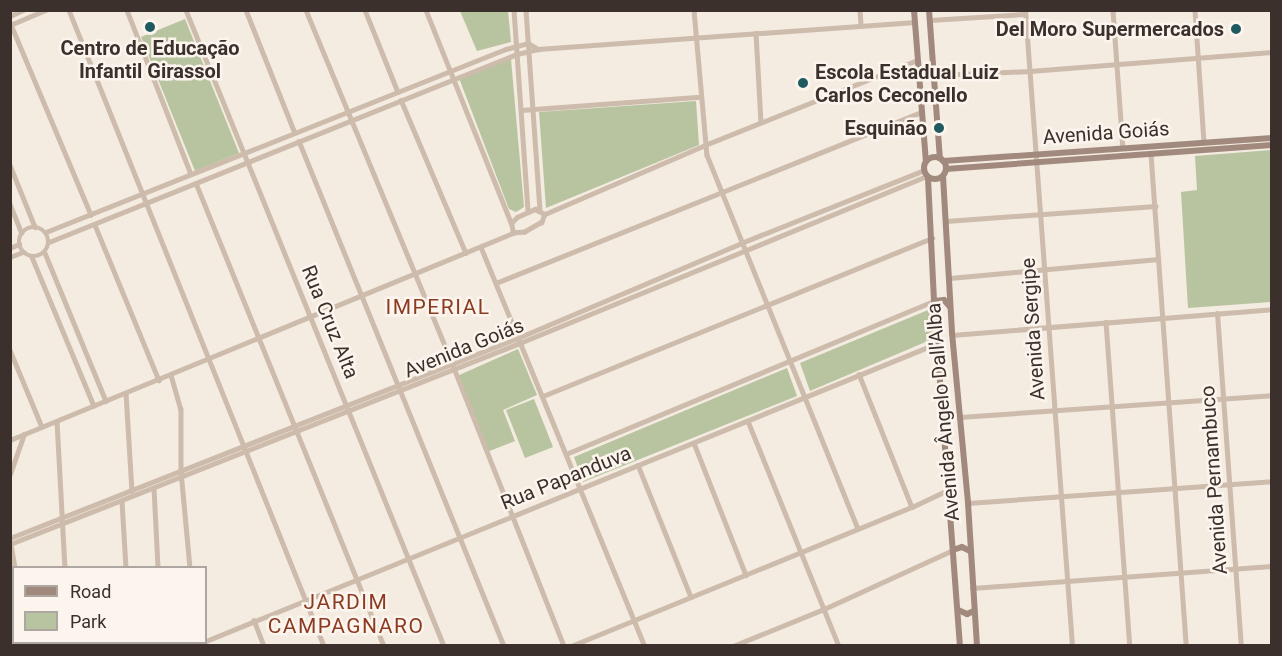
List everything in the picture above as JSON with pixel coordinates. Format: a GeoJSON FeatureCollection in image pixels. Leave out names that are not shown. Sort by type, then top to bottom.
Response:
{"type":"FeatureCollection","features":[{"type":"Feature","properties":{"kind":"main road"},"geometry":{"type":"LineString","coordinates":[[914,10],[926,161]]}},
{"type":"Feature","properties":{"kind":"main road"},"geometry":{"type":"LineString","coordinates":[[930,10],[942,160]]}},
{"type":"Feature","properties":{"kind":"main road"},"geometry":{"type":"LineString","coordinates":[[915,22],[930,20]]}},
{"type":"Feature","properties":{"kind":"main road","name":"Avenida Goiás"},"geometry":{"type":"LineString","coordinates":[[926,161],[931,158],[942,160],[1272,138]]}},
{"type":"Feature","properties":{"kind":"main road","name":"Avenida Goiás"},"geometry":{"type":"LineString","coordinates":[[926,175],[1036,163],[1272,145]]}},
{"type":"Feature","properties":{"kind":"main road","name":"Avenida Ângelo Dall'Alba"},"geometry":{"type":"LineString","coordinates":[[942,160],[952,334],[968,504],[977,645]]}},
{"type":"Feature","properties":{"kind":"main road","name":"Avenida Ângelo Dall'Alba"},"geometry":{"type":"LineString","coordinates":[[926,161],[934,301],[960,645]]}},
{"type":"Feature","properties":{"kind":"main road"},"geometry":{"type":"LineString","coordinates":[[934,301],[944,300],[951,308]]}},
{"type":"Feature","properties":{"kind":"main road"},"geometry":{"type":"LineString","coordinates":[[953,550],[962,547],[970,551]]}},
{"type":"Feature","properties":{"kind":"main road"},"geometry":{"type":"LineString","coordinates":[[958,610],[967,614],[974,610]]}},
{"type":"Feature","properties":{"kind":"street"},"geometry":{"type":"LineString","coordinates":[[10,16],[23,10]]}},
{"type":"Feature","properties":{"kind":"street"},"geometry":{"type":"LineString","coordinates":[[46,10],[11,24],[91,215]]}},
{"type":"Feature","properties":{"kind":"street"},"geometry":{"type":"LineString","coordinates":[[69,10],[324,645]]}},
{"type":"Feature","properties":{"kind":"street"},"geometry":{"type":"LineString","coordinates":[[127,10],[191,174]]}},
{"type":"Feature","properties":{"kind":"street","name":"Rua Cruz Alta"},"geometry":{"type":"LineString","coordinates":[[186,10],[444,645]]}},
{"type":"Feature","properties":{"kind":"street"},"geometry":{"type":"LineString","coordinates":[[246,10],[295,133]]}},
{"type":"Feature","properties":{"kind":"street"},"geometry":{"type":"LineString","coordinates":[[306,10],[453,366],[564,645]]}},
{"type":"Feature","properties":{"kind":"street"},"geometry":{"type":"LineString","coordinates":[[365,10],[398,92]]}},
{"type":"Feature","properties":{"kind":"street"},"geometry":{"type":"LineString","coordinates":[[426,10],[513,233]]}},
{"type":"Feature","properties":{"kind":"street"},"geometry":{"type":"LineString","coordinates":[[514,10],[528,211]]}},
{"type":"Feature","properties":{"kind":"street"},"geometry":{"type":"LineString","coordinates":[[526,10],[540,210]]}},
{"type":"Feature","properties":{"kind":"street"},"geometry":{"type":"LineString","coordinates":[[694,10],[705,145],[721,193],[858,529]]}},
{"type":"Feature","properties":{"kind":"street"},"geometry":{"type":"LineString","coordinates":[[860,10],[861,26]]}},
{"type":"Feature","properties":{"kind":"street"},"geometry":{"type":"LineString","coordinates":[[1113,10],[1123,148]]}},
{"type":"Feature","properties":{"kind":"street"},"geometry":{"type":"LineString","coordinates":[[1195,10],[1204,143]]}},
{"type":"Feature","properties":{"kind":"street"},"geometry":{"type":"LineString","coordinates":[[930,20],[1025,12]]}},
{"type":"Feature","properties":{"kind":"street","name":"Avenida Sergipe"},"geometry":{"type":"LineString","coordinates":[[1025,12],[1072,645]]}},
{"type":"Feature","properties":{"kind":"street"},"geometry":{"type":"LineString","coordinates":[[49,242],[509,56],[538,49],[915,22]]}},
{"type":"Feature","properties":{"kind":"street"},"geometry":{"type":"LineString","coordinates":[[756,33],[761,122]]}},
{"type":"Feature","properties":{"kind":"street"},"geometry":{"type":"LineString","coordinates":[[10,165],[35,227],[46,232],[516,45],[528,44],[538,49]]}},
{"type":"Feature","properties":{"kind":"street"},"geometry":{"type":"LineString","coordinates":[[936,75],[1030,71],[1272,52]]}},
{"type":"Feature","properties":{"kind":"street"},"geometry":{"type":"LineString","coordinates":[[10,440],[363,297],[513,233],[519,234],[536,226],[545,214],[705,145],[918,60]]}},
{"type":"Feature","properties":{"kind":"street"},"geometry":{"type":"LineString","coordinates":[[521,110],[700,97]]}},
{"type":"Feature","properties":{"kind":"street"},"geometry":{"type":"LineString","coordinates":[[400,100],[466,253]]}},
{"type":"Feature","properties":{"kind":"street"},"geometry":{"type":"LineString","coordinates":[[496,283],[922,112]]}},
{"type":"Feature","properties":{"kind":"street"},"geometry":{"type":"LineString","coordinates":[[299,141],[504,645]]}},
{"type":"Feature","properties":{"kind":"street"},"geometry":{"type":"LineString","coordinates":[[1151,154],[1173,489],[1186,645]]}},
{"type":"Feature","properties":{"kind":"street","name":"Avenida Goiás"},"geometry":{"type":"LineString","coordinates":[[521,340],[741,243],[926,175]]}},
{"type":"Feature","properties":{"kind":"street","name":"Avenida Goiás"},"geometry":{"type":"LineString","coordinates":[[11,544],[132,491],[349,409],[745,251],[926,175]]}},
{"type":"Feature","properties":{"kind":"street"},"geometry":{"type":"LineString","coordinates":[[196,183],[261,337],[384,645]]}},
{"type":"Feature","properties":{"kind":"street"},"geometry":{"type":"LineString","coordinates":[[10,204],[22,233],[19,244],[23,252],[32,257],[94,406]]}},
{"type":"Feature","properties":{"kind":"street"},"geometry":{"type":"LineString","coordinates":[[946,221],[1155,206]]}},
{"type":"Feature","properties":{"kind":"street"},"geometry":{"type":"LineString","coordinates":[[511,223],[528,211],[540,210],[545,214]]}},
{"type":"Feature","properties":{"kind":"street"},"geometry":{"type":"LineString","coordinates":[[95,225],[159,380]]}},
{"type":"Feature","properties":{"kind":"street"},"geometry":{"type":"LineString","coordinates":[[22,233],[35,227]]}},
{"type":"Feature","properties":{"kind":"street"},"geometry":{"type":"LineString","coordinates":[[46,232],[49,242],[45,253],[106,401]]}},
{"type":"Feature","properties":{"kind":"street"},"geometry":{"type":"LineString","coordinates":[[543,396],[932,238]]}},
{"type":"Feature","properties":{"kind":"street"},"geometry":{"type":"LineString","coordinates":[[10,248],[19,244]]}},
{"type":"Feature","properties":{"kind":"street"},"geometry":{"type":"LineString","coordinates":[[481,247],[645,645]]}},
{"type":"Feature","properties":{"kind":"street"},"geometry":{"type":"LineString","coordinates":[[10,257],[23,252]]}},
{"type":"Feature","properties":{"kind":"street"},"geometry":{"type":"LineString","coordinates":[[32,257],[45,253]]}},
{"type":"Feature","properties":{"kind":"street"},"geometry":{"type":"LineString","coordinates":[[950,278],[1158,259]]}},
{"type":"Feature","properties":{"kind":"street"},"geometry":{"type":"LineString","coordinates":[[566,454],[934,301]]}},
{"type":"Feature","properties":{"kind":"street"},"geometry":{"type":"LineString","coordinates":[[952,334],[1272,309]]}},
{"type":"Feature","properties":{"kind":"street","name":"Avenida Pernambuco"},"geometry":{"type":"LineString","coordinates":[[1217,313],[1225,398],[1241,645]]}},
{"type":"Feature","properties":{"kind":"street"},"geometry":{"type":"LineString","coordinates":[[1106,322],[1130,645]]}},
{"type":"Feature","properties":{"kind":"street","name":"Rua Papanduva"},"geometry":{"type":"LineString","coordinates":[[207,642],[305,599],[459,539],[938,343]]}},
{"type":"Feature","properties":{"kind":"street"},"geometry":{"type":"LineString","coordinates":[[10,350],[42,427]]}},
{"type":"Feature","properties":{"kind":"street"},"geometry":{"type":"LineString","coordinates":[[859,374],[912,507]]}},
{"type":"Feature","properties":{"kind":"street"},"geometry":{"type":"LineString","coordinates":[[171,375],[181,409],[179,434],[190,566]]}},
{"type":"Feature","properties":{"kind":"street"},"geometry":{"type":"LineString","coordinates":[[126,393],[132,491]]}},
{"type":"Feature","properties":{"kind":"street"},"geometry":{"type":"LineString","coordinates":[[960,417],[1272,395]]}},
{"type":"Feature","properties":{"kind":"street"},"geometry":{"type":"LineString","coordinates":[[57,421],[65,566]]}},
{"type":"Feature","properties":{"kind":"street"},"geometry":{"type":"LineString","coordinates":[[748,421],[839,645]]}},
{"type":"Feature","properties":{"kind":"street"},"geometry":{"type":"LineString","coordinates":[[10,474],[24,434]]}},
{"type":"Feature","properties":{"kind":"street"},"geometry":{"type":"LineString","coordinates":[[694,443],[746,575]]}},
{"type":"Feature","properties":{"kind":"street"},"geometry":{"type":"LineString","coordinates":[[638,465],[692,597]]}},
{"type":"Feature","properties":{"kind":"street","name":"Avenida Goiás"},"geometry":{"type":"LineString","coordinates":[[10,538],[122,501],[182,474]]}},
{"type":"Feature","properties":{"kind":"street"},"geometry":{"type":"LineString","coordinates":[[968,504],[1272,482]]}},
{"type":"Feature","properties":{"kind":"street"},"geometry":{"type":"LineString","coordinates":[[154,488],[158,566]]}},
{"type":"Feature","properties":{"kind":"street"},"geometry":{"type":"LineString","coordinates":[[571,645],[801,553],[950,489]]}},
{"type":"Feature","properties":{"kind":"street"},"geometry":{"type":"LineString","coordinates":[[122,501],[126,566]]}},
{"type":"Feature","properties":{"kind":"street"},"geometry":{"type":"LineString","coordinates":[[10,538],[15,566]]}},
{"type":"Feature","properties":{"kind":"street"},"geometry":{"type":"LineString","coordinates":[[733,645],[824,609],[953,550]]}},
{"type":"Feature","properties":{"kind":"street"},"geometry":{"type":"LineString","coordinates":[[972,588],[1272,567]]}},
{"type":"Feature","properties":{"kind":"street"},"geometry":{"type":"LineString","coordinates":[[254,620],[264,645]]}},
{"type":"Feature","properties":{"kind":"green space"},"geometry":{"type":"Polygon","coordinates":[[[460,11],[508,11],[511,42],[477,51],[460,11]]]}},
{"type":"Feature","properties":{"kind":"green space"},"geometry":{"type":"Polygon","coordinates":[[[185,19],[239,153],[195,171],[141,37],[185,19]]]}},
{"type":"Feature","properties":{"kind":"green space"},"geometry":{"type":"Polygon","coordinates":[[[511,59],[524,207],[516,212],[509,209],[459,78],[511,59]]]}},
{"type":"Feature","properties":{"kind":"green space"},"geometry":{"type":"Polygon","coordinates":[[[696,101],[699,145],[546,208],[539,112],[696,101]]]}},
{"type":"Feature","properties":{"kind":"green space"},"geometry":{"type":"Polygon","coordinates":[[[1271,150],[1271,302],[1188,308],[1181,192],[1197,190],[1195,156],[1271,150]]]}},
{"type":"Feature","properties":{"kind":"green space"},"geometry":{"type":"Polygon","coordinates":[[[933,308],[935,338],[810,391],[800,363],[933,308]]]}},
{"type":"Feature","properties":{"kind":"green space"},"geometry":{"type":"Polygon","coordinates":[[[518,349],[537,395],[503,410],[515,441],[487,452],[457,376],[518,349]]]}},
{"type":"Feature","properties":{"kind":"green space"},"geometry":{"type":"Polygon","coordinates":[[[787,368],[797,396],[583,482],[574,457],[787,368]]]}},
{"type":"Feature","properties":{"kind":"green space"},"geometry":{"type":"Polygon","coordinates":[[[534,399],[553,447],[525,458],[506,410],[534,399]]]}},
{"type":"Feature","properties":{"kind":"place","name":"Centro de Educação Infantil Girassol"},"geometry":{"type":"Point","coordinates":[150,27]}},
{"type":"Feature","properties":{"kind":"place","name":"Del Moro Supermercados"},"geometry":{"type":"Point","coordinates":[1236,29]}},
{"type":"Feature","properties":{"kind":"place","name":"Escola Estadual Luiz Carlos Ceconello"},"geometry":{"type":"Point","coordinates":[803,83]}},
{"type":"Feature","properties":{"kind":"place","name":"Esquinão"},"geometry":{"type":"Point","coordinates":[939,128]}},
{"type":"Feature","properties":{"kind":"district","name":"IMPERIAL"},"geometry":{"type":"Point","coordinates":[438,307]}},
{"type":"Feature","properties":{"kind":"district","name":"JARDIM CAMPAGNARO"},"geometry":{"type":"Point","coordinates":[346,614]}}]}
